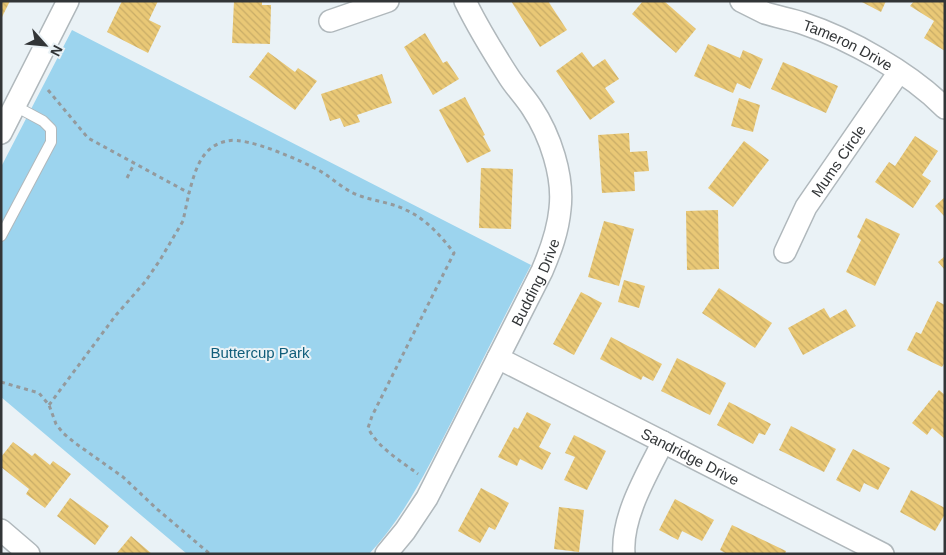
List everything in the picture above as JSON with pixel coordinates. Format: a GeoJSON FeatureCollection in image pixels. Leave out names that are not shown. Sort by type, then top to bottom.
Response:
{"type":"FeatureCollection","features":[{"type":"Feature","properties":{"kind":"street"},"geometry":{"type":"LineString","coordinates":[[1,133],[68,1]]}},
{"type":"Feature","properties":{"kind":"street"},"geometry":{"type":"LineString","coordinates":[[330,21],[388,1]]}},
{"type":"Feature","properties":{"kind":"street","name":"Budding Drive"},"geometry":{"type":"LineString","coordinates":[[386,554],[405,531],[427,498],[542,271],[555,240],[561,207],[558,172],[550,140],[532,108],[479,31],[464,1]]}},
{"type":"Feature","properties":{"kind":"street","name":"Tameron Drive"},"geometry":{"type":"LineString","coordinates":[[741,1],[765,13],[802,23],[837,37],[869,53],[899,72],[945,108]]}},
{"type":"Feature","properties":{"kind":"street","name":"Mums Circle"},"geometry":{"type":"LineString","coordinates":[[785,252],[806,207],[899,72]]}},
{"type":"Feature","properties":{"kind":"street","name":"Sandridge Drive"},"geometry":{"type":"LineString","coordinates":[[498,358],[883,554]]}},
{"type":"Feature","properties":{"kind":"street"},"geometry":{"type":"LineString","coordinates":[[624,554],[628,519],[639,490],[663,442]]}},
{"type":"Feature","properties":{"kind":"street"},"geometry":{"type":"LineString","coordinates":[[1,530],[29,554]]}},
{"type":"Feature","properties":{"kind":"lane"},"geometry":{"type":"LineString","coordinates":[[1,236],[51,142],[51,129],[43,121],[15,106]]}},
{"type":"Feature","properties":{"kind":"path"},"geometry":{"type":"LineString","coordinates":[[48,90],[88,138],[189,193]]}},
{"type":"Feature","properties":{"kind":"path"},"geometry":{"type":"LineString","coordinates":[[49,405],[116,315],[145,282],[160,260],[183,221],[189,193],[200,160],[207,151],[227,141],[239,140],[311,166],[354,193],[406,210],[437,232],[454,253],[369,422],[368,428],[388,452],[418,474]]}},
{"type":"Feature","properties":{"kind":"path"},"geometry":{"type":"LineString","coordinates":[[127,178],[134,164]]}},
{"type":"Feature","properties":{"kind":"path"},"geometry":{"type":"LineString","coordinates":[[1,382],[38,393],[49,405],[56,424],[63,433],[123,476],[157,509],[210,554]]}},
{"type":"Feature","properties":{"kind":"green space","name":"Buttercup Park"},"geometry":{"type":"Polygon","coordinates":[[[72,30],[531,265],[417,487],[383,539],[369,554],[187,554],[1,397],[1,167],[72,30]]]}},
{"type":"Feature","properties":{"kind":"building"},"geometry":{"type":"Polygon","coordinates":[[[1,1],[10,1],[1,19],[1,1]]]}},
{"type":"Feature","properties":{"kind":"building"},"geometry":{"type":"Polygon","coordinates":[[[122,1],[158,1],[149,20],[161,26],[148,53],[107,32],[122,1]]]}},
{"type":"Feature","properties":{"kind":"building"},"geometry":{"type":"Polygon","coordinates":[[[234,1],[262,1],[262,5],[271,5],[270,44],[232,43],[234,1]]]}},
{"type":"Feature","properties":{"kind":"building"},"geometry":{"type":"Polygon","coordinates":[[[511,1],[548,1],[567,30],[540,47],[511,1]]]}},
{"type":"Feature","properties":{"kind":"building"},"geometry":{"type":"Polygon","coordinates":[[[643,1],[664,1],[696,29],[676,53],[632,14],[643,1]]]}},
{"type":"Feature","properties":{"kind":"building"},"geometry":{"type":"Polygon","coordinates":[[[860,1],[886,1],[881,12],[860,1]]]}},
{"type":"Feature","properties":{"kind":"building"},"geometry":{"type":"Polygon","coordinates":[[[914,1],[945,1],[945,51],[924,38],[934,21],[910,6],[914,1]]]}},
{"type":"Feature","properties":{"kind":"building"},"geometry":{"type":"Polygon","coordinates":[[[425,33],[443,63],[447,61],[459,79],[433,95],[404,47],[425,33]]]}},
{"type":"Feature","properties":{"kind":"building"},"geometry":{"type":"Polygon","coordinates":[[[708,44],[740,58],[743,50],[763,59],[750,89],[737,83],[733,93],[694,76],[708,44]]]}},
{"type":"Feature","properties":{"kind":"building"},"geometry":{"type":"Polygon","coordinates":[[[268,52],[295,72],[298,68],[317,81],[295,110],[249,77],[268,52]]]}},
{"type":"Feature","properties":{"kind":"building"},"geometry":{"type":"Polygon","coordinates":[[[582,52],[593,67],[605,59],[619,79],[605,88],[615,102],[590,120],[556,71],[582,52]]]}},
{"type":"Feature","properties":{"kind":"building"},"geometry":{"type":"Polygon","coordinates":[[[783,62],[838,86],[826,113],[771,89],[783,62]]]}},
{"type":"Feature","properties":{"kind":"building"},"geometry":{"type":"Polygon","coordinates":[[[382,74],[392,103],[357,115],[360,122],[344,127],[340,118],[330,121],[321,94],[382,74]]]}},
{"type":"Feature","properties":{"kind":"building"},"geometry":{"type":"Polygon","coordinates":[[[465,97],[485,135],[483,136],[491,151],[467,163],[439,110],[465,97]]]}},
{"type":"Feature","properties":{"kind":"building"},"geometry":{"type":"Polygon","coordinates":[[[739,98],[760,105],[753,132],[731,126],[739,98]]]}},
{"type":"Feature","properties":{"kind":"building"},"geometry":{"type":"Polygon","coordinates":[[[629,133],[630,152],[647,151],[649,171],[634,172],[635,191],[602,193],[598,135],[629,133]]]}},
{"type":"Feature","properties":{"kind":"building"},"geometry":{"type":"Polygon","coordinates":[[[915,136],[938,151],[922,175],[931,181],[913,208],[875,182],[889,162],[895,166],[915,136]]]}},
{"type":"Feature","properties":{"kind":"building"},"geometry":{"type":"Polygon","coordinates":[[[744,141],[769,160],[733,207],[708,188],[744,141]]]}},
{"type":"Feature","properties":{"kind":"building"},"geometry":{"type":"Polygon","coordinates":[[[481,168],[513,169],[511,229],[479,228],[481,168]]]}},
{"type":"Feature","properties":{"kind":"building"},"geometry":{"type":"Polygon","coordinates":[[[945,197],[945,217],[935,206],[945,197]]]}},
{"type":"Feature","properties":{"kind":"building"},"geometry":{"type":"Polygon","coordinates":[[[718,210],[719,269],[687,270],[686,211],[718,210]]]}},
{"type":"Feature","properties":{"kind":"building"},"geometry":{"type":"Polygon","coordinates":[[[866,218],[900,234],[875,286],[846,272],[861,240],[857,237],[866,218]]]}},
{"type":"Feature","properties":{"kind":"building"},"geometry":{"type":"Polygon","coordinates":[[[604,221],[634,229],[619,286],[588,277],[604,221]]]}},
{"type":"Feature","properties":{"kind":"building"},"geometry":{"type":"Polygon","coordinates":[[[945,256],[945,270],[938,262],[945,256]]]}},
{"type":"Feature","properties":{"kind":"building"},"geometry":{"type":"Polygon","coordinates":[[[624,280],[645,286],[639,308],[618,302],[624,280]]]}},
{"type":"Feature","properties":{"kind":"building"},"geometry":{"type":"Polygon","coordinates":[[[719,288],[772,323],[755,348],[702,313],[719,288]]]}},
{"type":"Feature","properties":{"kind":"building"},"geometry":{"type":"Polygon","coordinates":[[[581,292],[602,303],[574,355],[553,344],[581,292]]]}},
{"type":"Feature","properties":{"kind":"building"},"geometry":{"type":"Polygon","coordinates":[[[937,301],[945,305],[945,362],[942,367],[907,350],[916,332],[921,334],[937,301]]]}},
{"type":"Feature","properties":{"kind":"building"},"geometry":{"type":"Polygon","coordinates":[[[824,308],[830,318],[846,309],[856,326],[803,355],[788,328],[824,308]]]}},
{"type":"Feature","properties":{"kind":"building"},"geometry":{"type":"Polygon","coordinates":[[[611,337],[662,364],[653,381],[643,376],[641,380],[600,359],[611,337]]]}},
{"type":"Feature","properties":{"kind":"building"},"geometry":{"type":"Polygon","coordinates":[[[677,358],[726,383],[710,415],[661,391],[677,358]]]}},
{"type":"Feature","properties":{"kind":"building"},"geometry":{"type":"Polygon","coordinates":[[[939,390],[945,395],[945,439],[932,428],[927,435],[912,423],[939,390]]]}},
{"type":"Feature","properties":{"kind":"building"},"geometry":{"type":"Polygon","coordinates":[[[729,402],[771,424],[765,435],[759,433],[753,444],[717,425],[729,402]]]}},
{"type":"Feature","properties":{"kind":"building"},"geometry":{"type":"Polygon","coordinates":[[[527,412],[551,424],[539,447],[551,453],[542,470],[520,459],[517,466],[498,457],[514,427],[518,429],[527,412]]]}},
{"type":"Feature","properties":{"kind":"building"},"geometry":{"type":"Polygon","coordinates":[[[791,426],[836,449],[824,472],[779,450],[791,426]]]}},
{"type":"Feature","properties":{"kind":"building"},"geometry":{"type":"Polygon","coordinates":[[[574,435],[606,451],[587,490],[564,480],[575,457],[565,453],[574,435]]]}},
{"type":"Feature","properties":{"kind":"building"},"geometry":{"type":"Polygon","coordinates":[[[13,442],[32,456],[35,453],[50,465],[53,461],[71,474],[45,508],[26,494],[29,489],[1,467],[1,457],[13,442]]]}},
{"type":"Feature","properties":{"kind":"building"},"geometry":{"type":"Polygon","coordinates":[[[853,449],[890,468],[878,490],[864,483],[860,492],[836,480],[853,449]]]}},
{"type":"Feature","properties":{"kind":"building"},"geometry":{"type":"Polygon","coordinates":[[[481,488],[509,503],[495,530],[489,527],[480,543],[458,531],[481,488]]]}},
{"type":"Feature","properties":{"kind":"building"},"geometry":{"type":"Polygon","coordinates":[[[911,490],[945,508],[945,514],[935,531],[900,512],[911,490]]]}},
{"type":"Feature","properties":{"kind":"building"},"geometry":{"type":"Polygon","coordinates":[[[70,498],[109,526],[95,545],[57,516],[70,498]]]}},
{"type":"Feature","properties":{"kind":"building"},"geometry":{"type":"Polygon","coordinates":[[[675,499],[714,520],[702,541],[682,531],[678,540],[659,530],[675,499]]]}},
{"type":"Feature","properties":{"kind":"building"},"geometry":{"type":"Polygon","coordinates":[[[559,507],[584,510],[579,552],[554,549],[559,507]]]}},
{"type":"Feature","properties":{"kind":"building"},"geometry":{"type":"Polygon","coordinates":[[[732,525],[786,551],[785,554],[727,554],[720,550],[732,525]]]}},
{"type":"Feature","properties":{"kind":"building"},"geometry":{"type":"Polygon","coordinates":[[[131,536],[152,554],[116,554],[131,536]]]}}]}
